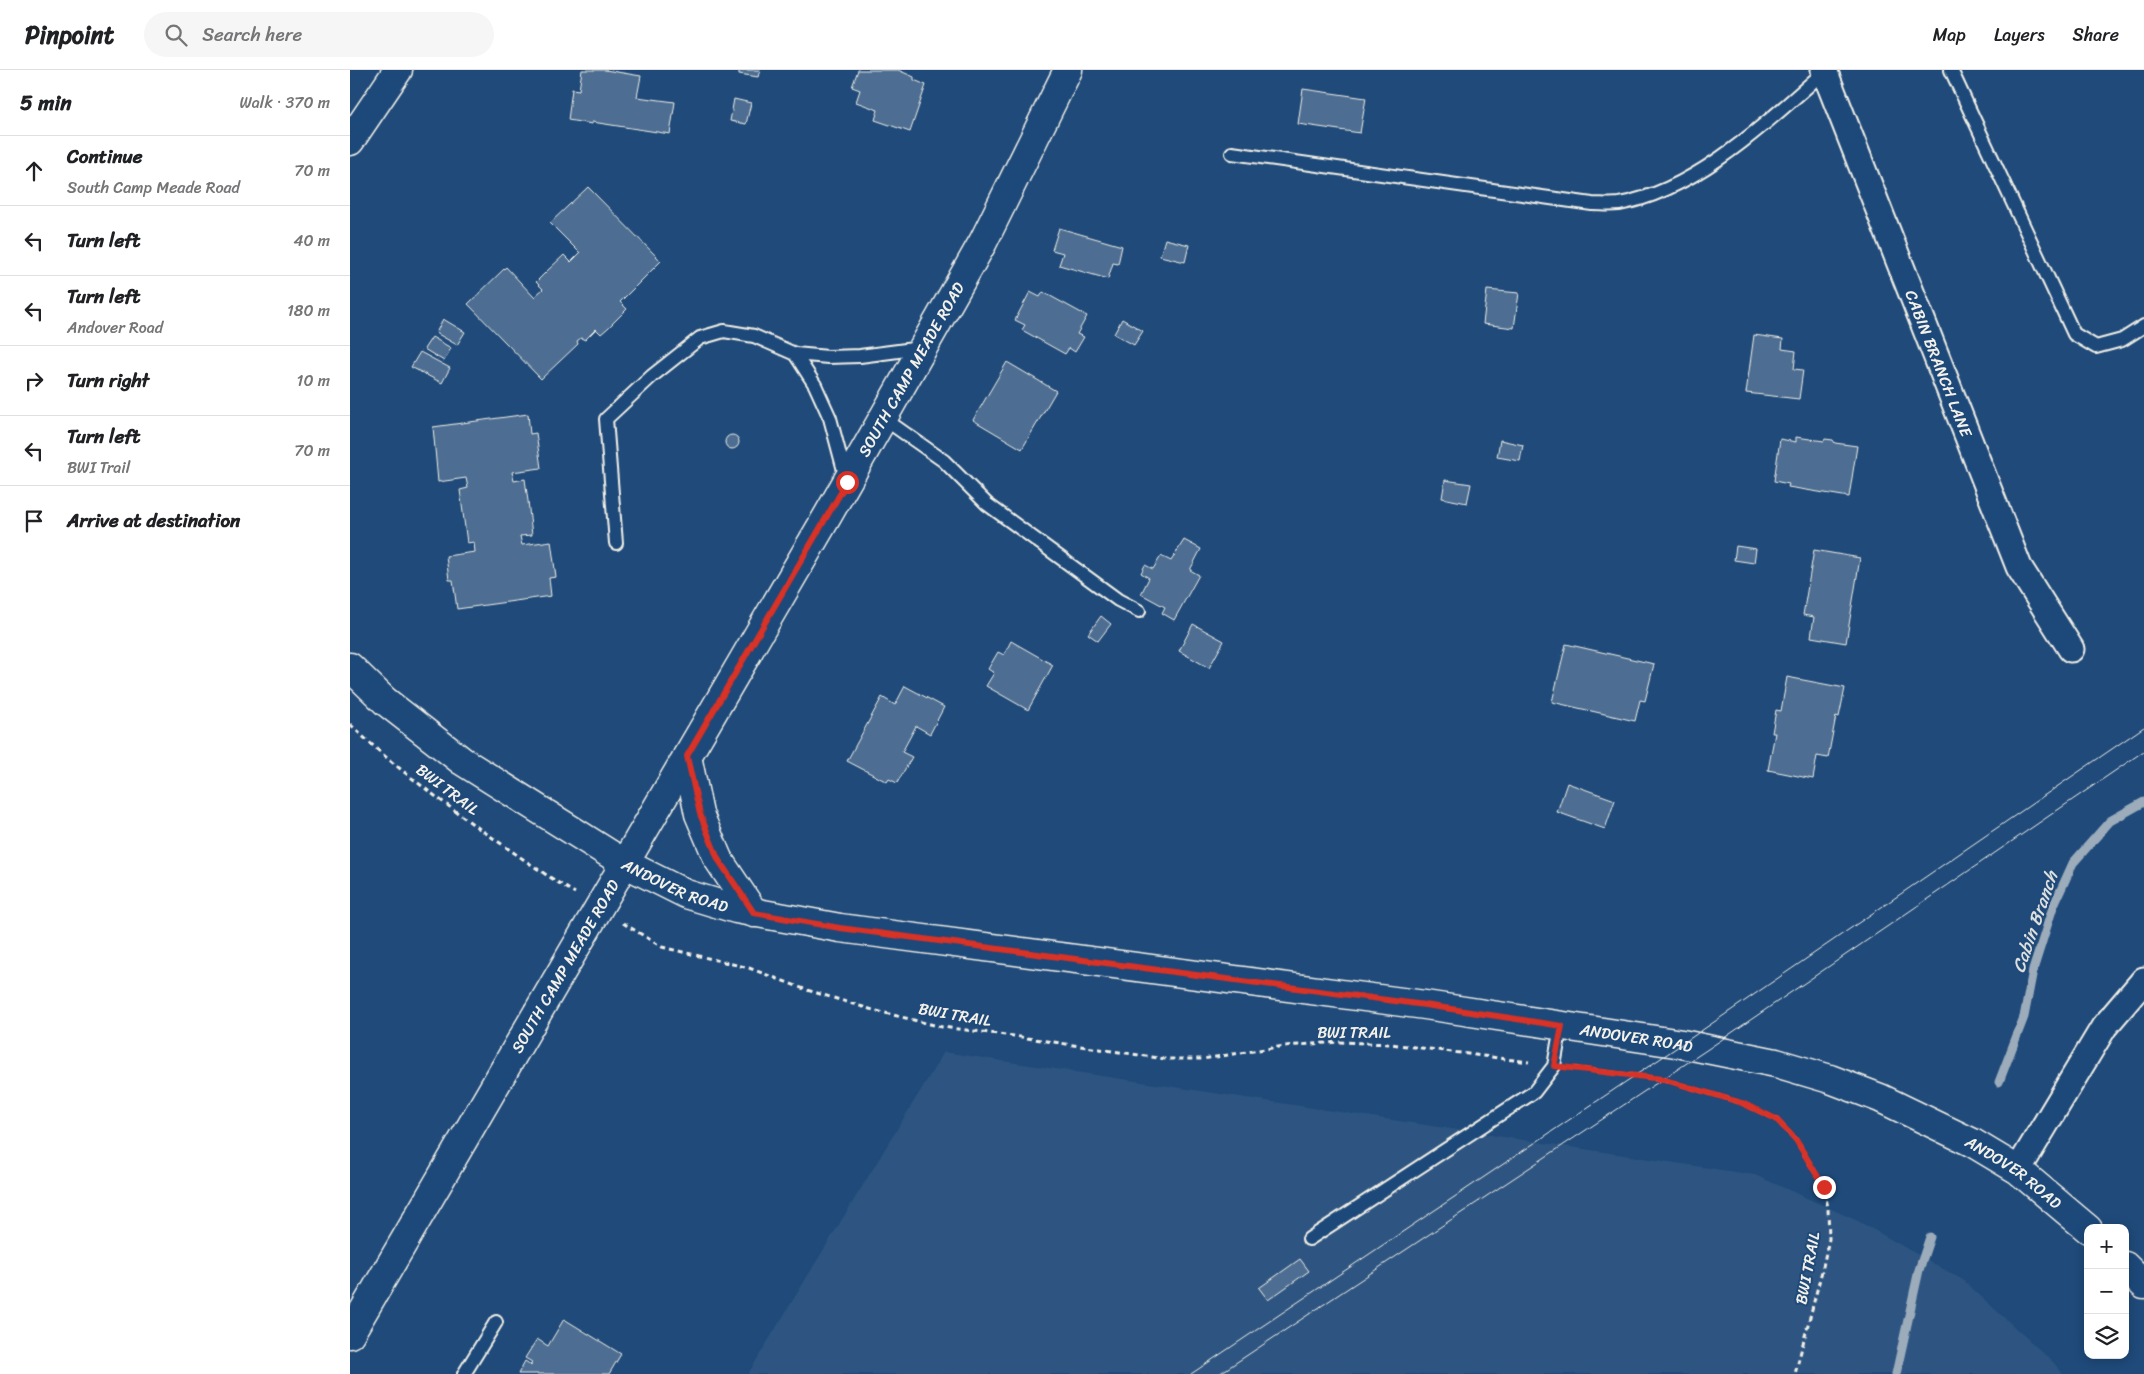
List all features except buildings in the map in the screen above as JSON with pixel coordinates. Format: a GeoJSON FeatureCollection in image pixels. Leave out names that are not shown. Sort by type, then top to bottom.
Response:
{"type":"FeatureCollection","features":[{"type":"Feature","properties":{"kind":"main road"},"geometry":{"type":"LineString","coordinates":[[350,140],[398,70]]}},
{"type":"Feature","properties":{"kind":"main road","name":"SOUTH CAMP MEADE ROAD"},"geometry":{"type":"LineString","coordinates":[[350,1334],[847,482],[983,242],[1068,70]]}},
{"type":"Feature","properties":{"kind":"main road","name":"ANDOVER ROAD"},"geometry":{"type":"LineString","coordinates":[[350,666],[385,701],[462,761],[624,864],[686,894],[754,913],[850,929],[1425,1005],[1708,1049],[1776,1063],[1830,1079],[1880,1098],[1928,1120],[2018,1170],[2084,1226]]}},
{"type":"Feature","properties":{"kind":"main road"},"geometry":{"type":"LineString","coordinates":[[687,756],[700,814],[714,850],[754,913]]}},
{"type":"Feature","properties":{"kind":"main road"},"geometry":{"type":"LineString","coordinates":[[2128,1269],[2144,1285]]}},
{"type":"Feature","properties":{"kind":"street","name":"CABIN BRANCH LANE"},"geometry":{"type":"LineString","coordinates":[[1825,70],[2019,567],[2071,649]]}},
{"type":"Feature","properties":{"kind":"street"},"geometry":{"type":"LineString","coordinates":[[2018,1170],[2104,1026],[2144,980]]}},
{"type":"Feature","properties":{"kind":"lane"},"geometry":{"type":"LineString","coordinates":[[1232,153],[1592,204],[1618,204],[1655,193],[1693,175],[1731,150],[1770,119],[1825,70]]}},
{"type":"Feature","properties":{"kind":"lane"},"geometry":{"type":"LineString","coordinates":[[1951,70],[2074,334],[2096,347],[2122,340],[2144,326]]}},
{"type":"Feature","properties":{"kind":"lane"},"geometry":{"type":"LineString","coordinates":[[616,543],[606,419],[652,376],[700,338],[724,331],[754,336],[795,354],[828,357],[860,356],[922,348]]}},
{"type":"Feature","properties":{"kind":"lane"},"geometry":{"type":"LineString","coordinates":[[795,354],[815,385],[830,418],[847,482]]}},
{"type":"Feature","properties":{"kind":"lane"},"geometry":{"type":"LineString","coordinates":[[883,418],[944,461],[987,504],[1118,600],[1139,611]]}},
{"type":"Feature","properties":{"kind":"lane"},"geometry":{"type":"LineString","coordinates":[[1309,1239],[1534,1092],[1554,1066],[1562,1026]]}},
{"type":"Feature","properties":{"kind":"lane"},"geometry":{"type":"LineString","coordinates":[[464,1374],[496,1322]]}},
{"type":"Feature","properties":{"kind":"path","name":"BWI TRAIL"},"geometry":{"type":"LineString","coordinates":[[350,724],[377,750],[421,786],[536,869]]}},
{"type":"Feature","properties":{"kind":"path","name":"BWI TRAIL"},"geometry":{"type":"LineString","coordinates":[[662,947],[750,968],[845,1001],[942,1027],[1165,1059],[1203,1059],[1284,1046],[1340,1042],[1391,1044],[1662,1079],[1742,1103],[1776,1119],[1796,1140],[1824,1187],[1828,1208],[1828,1239],[1822,1271],[1795,1374]]}},
{"type":"Feature","properties":{"kind":"shaded area"},"geometry":{"type":"Polygon","coordinates":[[[944,1052],[1755,1175],[1858,1221],[1963,1280],[2053,1362],[2063,1374],[748,1374],[944,1052]]]}},
{"type":"Feature","properties":{"kind":"waterway","name":"Cabin Branch"},"geometry":{"type":"LineString","coordinates":[[1999,1082],[2024,1017],[2033,970],[2053,907],[2073,863],[2110,821],[2144,802]]}},
{"type":"Feature","properties":{"kind":"waterway","name":"Cabin Branch"},"geometry":{"type":"LineString","coordinates":[[1896,1374],[1919,1270],[1930,1237]]}},
{"type":"Feature","properties":{"kind":"tram line"},"geometry":{"type":"LineString","coordinates":[[1191,1374],[1682,1044],[2144,727]]}},
{"type":"Feature","properties":{"kind":"tram line"},"geometry":{"type":"LineString","coordinates":[[1219,1374],[1708,1049],[2144,751]]}},
{"type":"Feature","properties":{"kind":"route"},"geometry":{"type":"LineString","coordinates":[[847,482],[687,756],[700,814],[718,859],[754,913],[840,928],[1425,1005],[1562,1026],[1554,1066],[1662,1079],[1742,1103],[1776,1119],[1796,1140],[1824,1187]]}}]}
